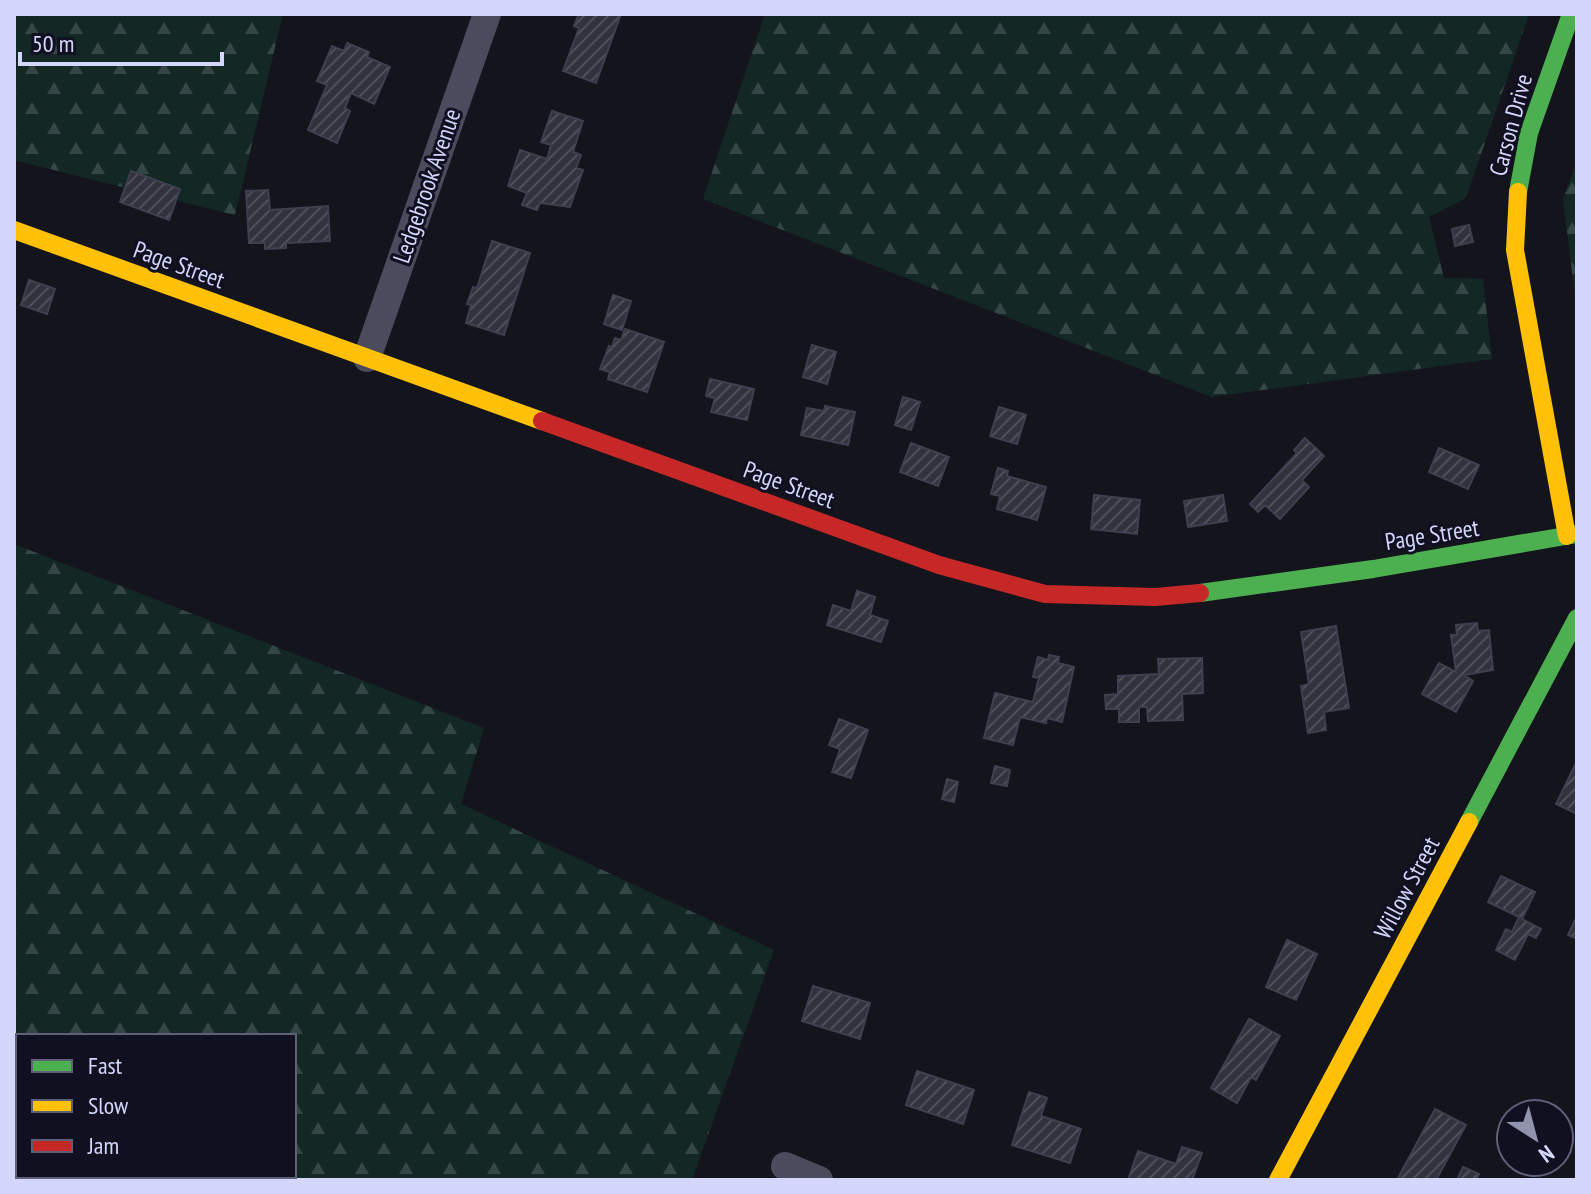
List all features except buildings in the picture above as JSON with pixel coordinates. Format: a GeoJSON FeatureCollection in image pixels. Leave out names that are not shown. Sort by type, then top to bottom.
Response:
{"type":"FeatureCollection","features":[{"type":"Feature","properties":{"kind":"street","name":"Ledgebrook Avenue"},"geometry":{"type":"LineString","coordinates":[[367,358],[487,14]]}},
{"type":"Feature","properties":{"kind":"street","name":"Carson Drive"},"geometry":{"type":"LineString","coordinates":[[1571,14],[1529,133],[1518,192],[1515,250],[1572,535]]}},
{"type":"Feature","properties":{"kind":"street","name":"Page Street"},"geometry":{"type":"LineString","coordinates":[[14,230],[939,565],[1045,594],[1133,598],[1205,593],[1572,535]]}},
{"type":"Feature","properties":{"kind":"street","name":"Willow Street"},"geometry":{"type":"LineString","coordinates":[[1278,1180],[1577,618]]}},
{"type":"Feature","properties":{"kind":"street"},"geometry":{"type":"LineString","coordinates":[[785,1166],[819,1180]]}},
{"type":"Feature","properties":{"kind":"green space"},"geometry":{"type":"Polygon","coordinates":[[[14,14],[283,14],[235,215],[14,160],[14,14]]]}},
{"type":"Feature","properties":{"kind":"green space"},"geometry":{"type":"Polygon","coordinates":[[[765,14],[1529,14],[1466,198],[1429,217],[1444,278],[1483,279],[1492,359],[1212,397],[703,199],[765,14]]]}},
{"type":"Feature","properties":{"kind":"green space"},"geometry":{"type":"Polygon","coordinates":[[[1577,161],[1577,313],[1563,199],[1577,161]]]}},
{"type":"Feature","properties":{"kind":"green space"},"geometry":{"type":"Polygon","coordinates":[[[14,544],[484,728],[461,804],[774,950],[692,1180],[14,1180],[14,544]]]}},
{"type":"Feature","properties":{"kind":"traffic: fast"},"geometry":{"type":"LineString","coordinates":[[1518,192],[1529,133],[1571,14]]}},
{"type":"Feature","properties":{"kind":"traffic: fast"},"geometry":{"type":"LineString","coordinates":[[1200,593],[1373,569],[1577,534]]}},
{"type":"Feature","properties":{"kind":"traffic: fast"},"geometry":{"type":"LineString","coordinates":[[1469,822],[1577,618]]}},
{"type":"Feature","properties":{"kind":"traffic: slow"},"geometry":{"type":"LineString","coordinates":[[1518,192],[1515,250],[1567,536]]}},
{"type":"Feature","properties":{"kind":"traffic: slow"},"geometry":{"type":"LineString","coordinates":[[14,230],[542,421]]}},
{"type":"Feature","properties":{"kind":"traffic: slow"},"geometry":{"type":"LineString","coordinates":[[1278,1180],[1469,822]]}},
{"type":"Feature","properties":{"kind":"traffic: jam"},"geometry":{"type":"LineString","coordinates":[[542,421],[939,565],[1045,594],[1155,597],[1200,593]]}}]}
